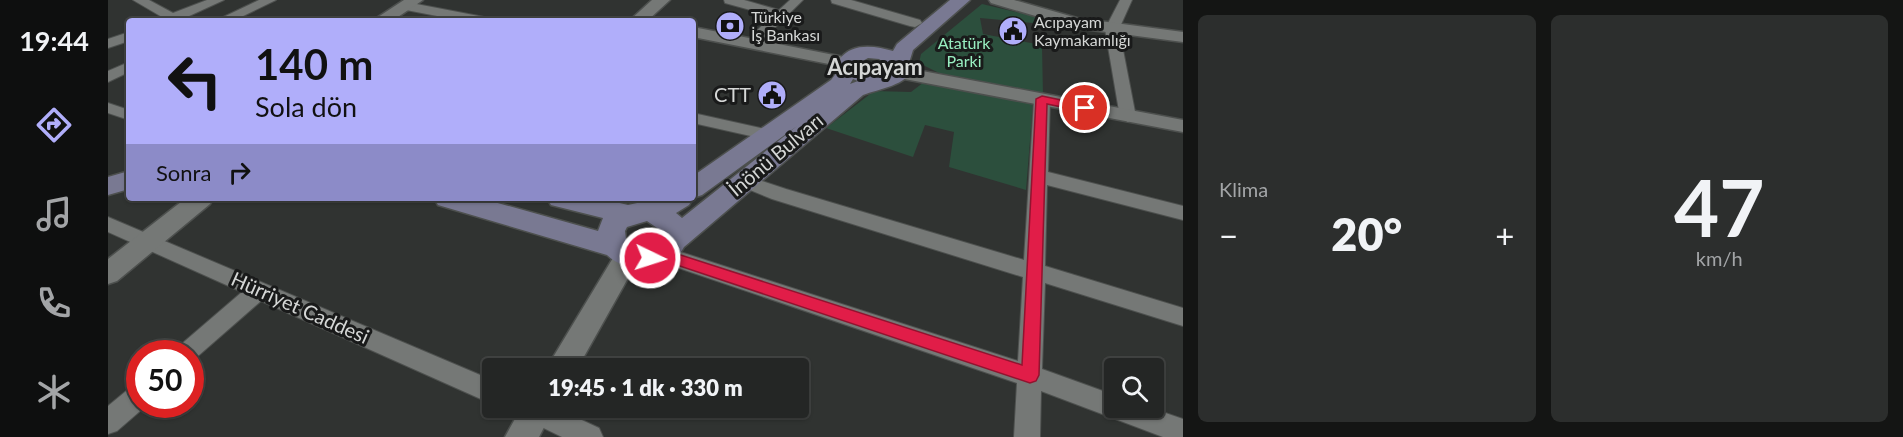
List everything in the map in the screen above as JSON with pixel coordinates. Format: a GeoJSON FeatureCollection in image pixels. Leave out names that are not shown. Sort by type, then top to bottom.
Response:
{"type":"FeatureCollection","features":[{"type":"Feature","properties":{"kind":"main road"},"geometry":{"type":"LineString","coordinates":[[873,52],[945,0]]}},
{"type":"Feature","properties":{"kind":"main road"},"geometry":{"type":"LineString","coordinates":[[894,72],[904,48],[962,0]]}},
{"type":"Feature","properties":{"kind":"main road"},"geometry":{"type":"LineString","coordinates":[[873,52],[888,56],[894,72],[860,75],[850,65],[850,59],[859,53],[873,52]]}},
{"type":"Feature","properties":{"kind":"main road","name":"İnönü Bulvarı"},"geometry":{"type":"LineString","coordinates":[[696,187],[838,85],[850,65]]}},
{"type":"Feature","properties":{"kind":"main road","name":"İnönü Bulvarı"},"geometry":{"type":"LineString","coordinates":[[668,246],[855,90],[894,72]]}},
{"type":"Feature","properties":{"kind":"main road"},"geometry":{"type":"LineString","coordinates":[[108,186],[126,181]]}},
{"type":"Feature","properties":{"kind":"main road"},"geometry":{"type":"LineString","coordinates":[[108,200],[126,195]]}},
{"type":"Feature","properties":{"kind":"main road"},"geometry":{"type":"LineString","coordinates":[[457,201],[643,258],[668,246],[675,229],[670,221],[661,214],[638,213],[576,201]]}},
{"type":"Feature","properties":{"kind":"main road"},"geometry":{"type":"LineString","coordinates":[[622,251],[612,238],[613,229],[618,221],[670,205],[676,201]]}},
{"type":"Feature","properties":{"kind":"street"},"geometry":{"type":"LineString","coordinates":[[139,0],[167,18]]}},
{"type":"Feature","properties":{"kind":"street"},"geometry":{"type":"LineString","coordinates":[[172,18],[218,0]]}},
{"type":"Feature","properties":{"kind":"street"},"geometry":{"type":"LineString","coordinates":[[229,18],[270,0]]}},
{"type":"Feature","properties":{"kind":"street"},"geometry":{"type":"LineString","coordinates":[[380,0],[411,3],[472,18]]}},
{"type":"Feature","properties":{"kind":"street"},"geometry":{"type":"LineString","coordinates":[[641,18],[662,0]]}},
{"type":"Feature","properties":{"kind":"street"},"geometry":{"type":"LineString","coordinates":[[730,0],[781,15]]}},
{"type":"Feature","properties":{"kind":"street"},"geometry":{"type":"LineString","coordinates":[[751,43],[797,0]]}},
{"type":"Feature","properties":{"kind":"street"},"geometry":{"type":"LineString","coordinates":[[837,0],[915,23]]}},
{"type":"Feature","properties":{"kind":"street"},"geometry":{"type":"LineString","coordinates":[[997,0],[1076,23],[1183,37]]}},
{"type":"Feature","properties":{"kind":"street"},"geometry":{"type":"LineString","coordinates":[[1126,0],[1112,29],[1128,117]]}},
{"type":"Feature","properties":{"kind":"street"},"geometry":{"type":"LineString","coordinates":[[385,18],[411,3]]}},
{"type":"Feature","properties":{"kind":"street"},"geometry":{"type":"LineString","coordinates":[[696,33],[850,65]]}},
{"type":"Feature","properties":{"kind":"street"},"geometry":{"type":"LineString","coordinates":[[108,44],[126,37]]}},
{"type":"Feature","properties":{"kind":"street"},"geometry":{"type":"LineString","coordinates":[[108,77],[126,68]]}},
{"type":"Feature","properties":{"kind":"street"},"geometry":{"type":"LineString","coordinates":[[894,72],[1183,126]]}},
{"type":"Feature","properties":{"kind":"street"},"geometry":{"type":"LineString","coordinates":[[1028,437],[1042,99]]}},
{"type":"Feature","properties":{"kind":"street"},"geometry":{"type":"LineString","coordinates":[[108,108],[126,114]]}},
{"type":"Feature","properties":{"kind":"street"},"geometry":{"type":"LineString","coordinates":[[696,119],[768,135]]}},
{"type":"Feature","properties":{"kind":"street"},"geometry":{"type":"LineString","coordinates":[[1038,176],[1183,213]]}},
{"type":"Feature","properties":{"kind":"street"},"geometry":{"type":"LineString","coordinates":[[744,181],[779,194],[1034,273],[1183,317]]}},
{"type":"Feature","properties":{"kind":"street"},"geometry":{"type":"LineString","coordinates":[[108,274],[198,201]]}},
{"type":"Feature","properties":{"kind":"street","name":"Hürriyet Caddesi"},"geometry":{"type":"LineString","coordinates":[[108,224],[482,388]]}},
{"type":"Feature","properties":{"kind":"street"},"geometry":{"type":"LineString","coordinates":[[668,246],[1104,403]]}},
{"type":"Feature","properties":{"kind":"street"},"geometry":{"type":"LineString","coordinates":[[567,358],[622,251]]}},
{"type":"Feature","properties":{"kind":"street"},"geometry":{"type":"LineString","coordinates":[[202,340],[260,290]]}},
{"type":"Feature","properties":{"kind":"street"},"geometry":{"type":"LineString","coordinates":[[108,422],[126,407]]}},
{"type":"Feature","properties":{"kind":"street"},"geometry":{"type":"LineString","coordinates":[[537,418],[590,437]]}},
{"type":"Feature","properties":{"kind":"street"},"geometry":{"type":"LineString","coordinates":[[1145,418],[1183,432]]}},
{"type":"Feature","properties":{"kind":"green space","name":"Atatürk Parki"},"geometry":{"type":"Polygon","coordinates":[[[982,4],[1041,18],[1044,24],[980,18],[983,34],[1042,45],[1043,96],[939,73],[919,63],[921,54],[982,4]]]}},
{"type":"Feature","properties":{"kind":"green space"},"geometry":{"type":"Polygon","coordinates":[[[924,82],[1033,103],[1026,190],[949,167],[954,132],[925,125],[913,157],[826,128],[874,91],[911,92],[924,82]]]}},
{"type":"Feature","properties":{"kind":"place","name":"Türkiye İş Bankası"},"geometry":{"type":"Point","coordinates":[730,26]}},
{"type":"Feature","properties":{"kind":"place","name":"Acıpayam Kaymakamlığı"},"geometry":{"type":"Point","coordinates":[1013,31]}},
{"type":"Feature","properties":{"kind":"place","name":"CTT"},"geometry":{"type":"Point","coordinates":[772,95]}},
{"type":"Feature","properties":{"kind":"district","name":"Acıpayam"},"geometry":{"type":"Point","coordinates":[875,67]}},
{"type":"Feature","properties":{"kind":"route"},"geometry":{"type":"LineString","coordinates":[[650,258],[662,254],[1030,375],[1042,99],[1085,108]]}}]}
